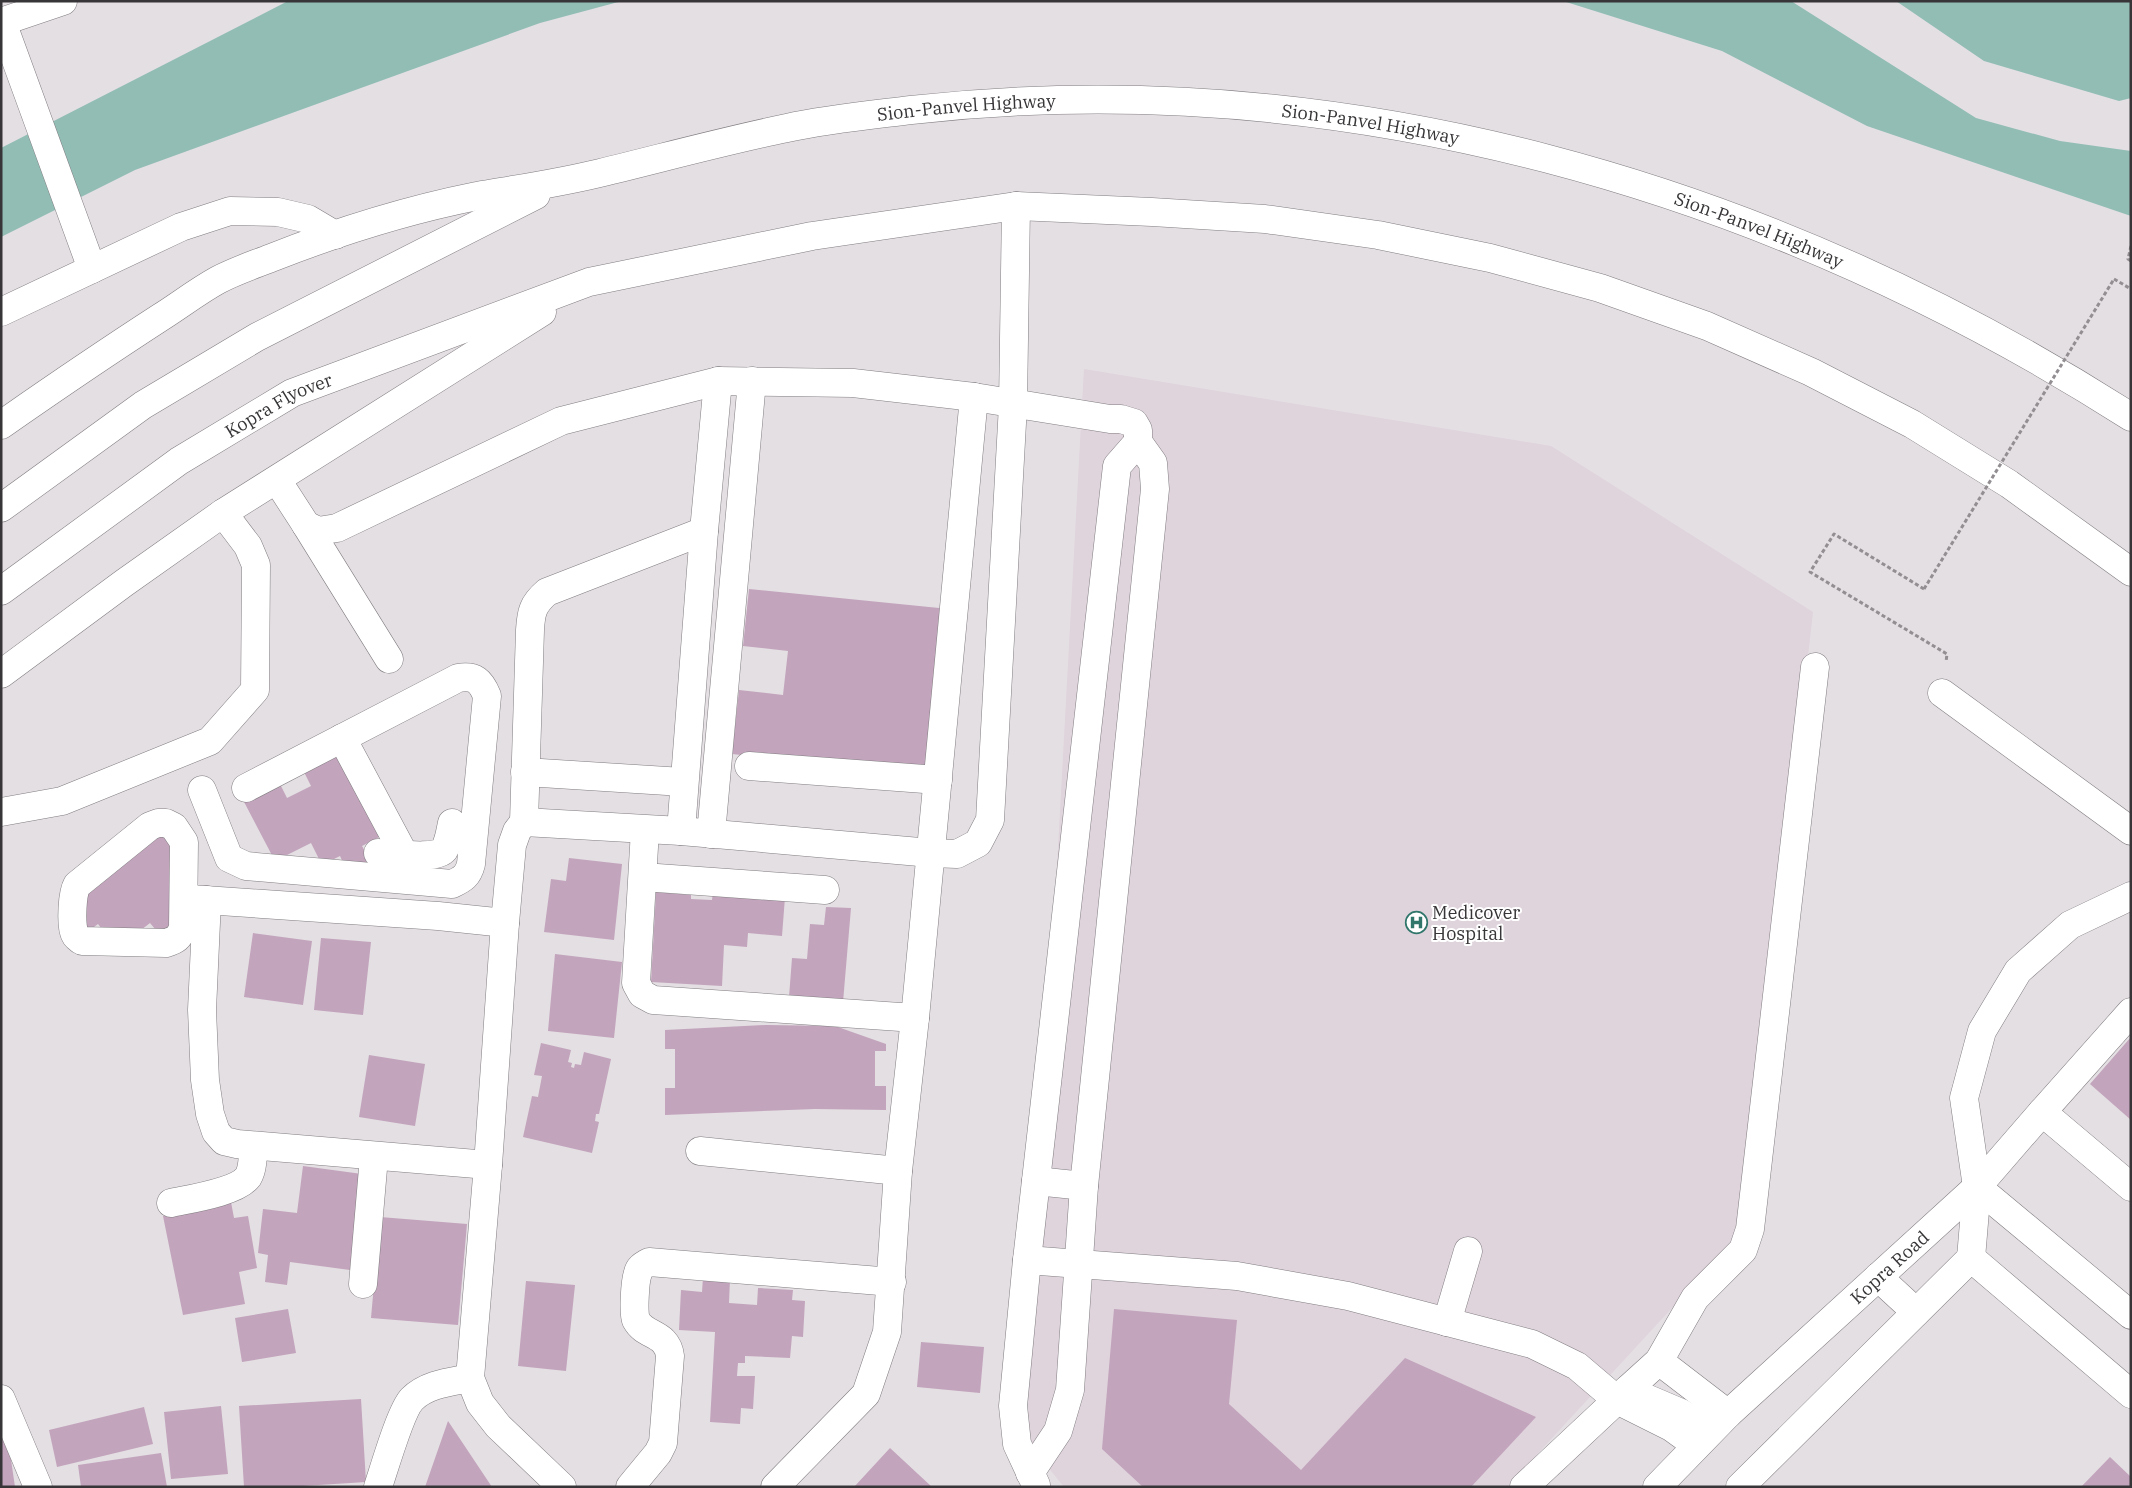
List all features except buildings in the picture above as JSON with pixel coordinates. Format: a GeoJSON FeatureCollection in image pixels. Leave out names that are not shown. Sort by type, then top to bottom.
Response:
{"type":"FeatureCollection","features":[{"type":"Feature","properties":{"kind":"main road"},"geometry":{"type":"LineString","coordinates":[[63,1],[2,22],[92,269]]}},
{"type":"Feature","properties":{"kind":"main road","name":"Sion-Panvel Highway"},"geometry":{"type":"LineString","coordinates":[[558,183],[792,126],[913,110],[1024,102],[1156,100],[1277,108],[1398,125],[1516,149],[1552,159],[1633,182],[1748,223],[1860,268],[1969,321],[2084,387],[2131,417]]}},
{"type":"Feature","properties":{"kind":"main road"},"geometry":{"type":"LineString","coordinates":[[1,426],[106,352],[220,279],[310,243],[391,217],[473,197],[558,183]]}},
{"type":"Feature","properties":{"kind":"main road"},"geometry":{"type":"LineString","coordinates":[[1,508],[143,405],[257,337],[558,183]]}},
{"type":"Feature","properties":{"kind":"main road"},"geometry":{"type":"LineString","coordinates":[[473,842],[518,833],[645,830],[681,831],[931,853],[957,854],[978,843],[990,820],[1013,405],[1016,206]]}},
{"type":"Feature","properties":{"kind":"main road"},"geometry":{"type":"LineString","coordinates":[[1,674],[223,513],[589,282],[812,236],[1016,206],[1265,219],[1378,235],[1490,258],[1600,288],[1716,330],[1811,372],[1912,424],[2009,484],[2131,572]]}},
{"type":"Feature","properties":{"kind":"main road"},"geometry":{"type":"LineString","coordinates":[[1,312],[181,227],[230,211],[278,212],[308,219],[335,235]]}},
{"type":"Feature","properties":{"kind":"main road","name":"Kopra Flyover"},"geometry":{"type":"LineString","coordinates":[[1,591],[179,462],[292,394],[589,282]]}},
{"type":"Feature","properties":{"kind":"main road"},"geometry":{"type":"LineString","coordinates":[[306,524],[318,531],[337,528],[561,421],[718,380],[853,383],[974,397],[1013,405],[1134,423],[1138,430],[1138,442],[1153,463],[1155,489],[1084,1186],[1070,1390],[1058,1431],[1033,1480]]}},
{"type":"Feature","properties":{"kind":"main road"},"geometry":{"type":"LineString","coordinates":[[681,831],[704,531],[718,380]]}},
{"type":"Feature","properties":{"kind":"main road"},"geometry":{"type":"LineString","coordinates":[[710,834],[752,381]]}},
{"type":"Feature","properties":{"kind":"main road"},"geometry":{"type":"LineString","coordinates":[[776,1487],[866,1394],[888,1332],[898,1171],[915,1018],[974,397]]}},
{"type":"Feature","properties":{"kind":"main road"},"geometry":{"type":"LineString","coordinates":[[1033,1480],[1017,1444],[1013,1406],[1027,1260],[1117,466],[1138,442]]}},
{"type":"Feature","properties":{"kind":"main road"},"geometry":{"type":"LineString","coordinates":[[277,480],[389,659]]}},
{"type":"Feature","properties":{"kind":"main road"},"geometry":{"type":"LineString","coordinates":[[1,812],[62,801],[210,742],[255,690],[256,565],[248,546],[223,513]]}},
{"type":"Feature","properties":{"kind":"main road"},"geometry":{"type":"LineString","coordinates":[[562,1487],[498,1426],[480,1403],[470,1378],[488,1165],[505,923],[525,772],[531,610],[536,601],[547,592],[704,531]]}},
{"type":"Feature","properties":{"kind":"main road"},"geometry":{"type":"LineString","coordinates":[[1524,1487],[1659,1361],[1694,1298],[1743,1250],[1750,1228],[1815,667]]}},
{"type":"Feature","properties":{"kind":"main road"},"geometry":{"type":"LineString","coordinates":[[202,790],[229,858],[246,866],[452,884],[463,879],[469,872],[486,696],[483,686],[477,679],[468,676],[458,678],[246,788]]}},
{"type":"Feature","properties":{"kind":"main road"},"geometry":{"type":"LineString","coordinates":[[1942,693],[2131,831]]}},
{"type":"Feature","properties":{"kind":"main road"},"geometry":{"type":"LineString","coordinates":[[342,738],[391,853],[434,856],[443,852],[448,842],[452,823]]}},
{"type":"Feature","properties":{"kind":"main road"},"geometry":{"type":"LineString","coordinates":[[525,772],[684,782]]}},
{"type":"Feature","properties":{"kind":"main road"},"geometry":{"type":"LineString","coordinates":[[716,777],[756,774],[938,780]]}},
{"type":"Feature","properties":{"kind":"main road"},"geometry":{"type":"LineString","coordinates":[[195,899],[180,936],[166,943],[82,940],[76,937],[73,931],[73,895],[77,885],[150,826],[166,823],[174,827],[184,842],[195,899],[205,1080],[210,1114],[216,1132],[224,1141],[253,1146],[488,1165]]}},
{"type":"Feature","properties":{"kind":"main road"},"geometry":{"type":"LineString","coordinates":[[645,830],[636,982],[642,994],[653,1000],[915,1018]]}},
{"type":"Feature","properties":{"kind":"main road"},"geometry":{"type":"LineString","coordinates":[[643,878],[825,890]]}},
{"type":"Feature","properties":{"kind":"main road"},"geometry":{"type":"LineString","coordinates":[[1740,1487],[1971,1258],[1977,1187],[1964,1098],[1982,1031],[2018,971],[2070,925],[2131,896]]}},
{"type":"Feature","properties":{"kind":"main road"},"geometry":{"type":"LineString","coordinates":[[195,899],[438,916],[505,923]]}},
{"type":"Feature","properties":{"kind":"main road","name":"Kopra Road"},"geometry":{"type":"LineString","coordinates":[[1657,1487],[1711,1430],[1977,1187],[2131,1012]]}},
{"type":"Feature","properties":{"kind":"main road"},"geometry":{"type":"LineString","coordinates":[[2042,1112],[2131,1187]]}},
{"type":"Feature","properties":{"kind":"main road"},"geometry":{"type":"LineString","coordinates":[[171,1203],[233,1188],[248,1177],[252,1162],[253,1146]]}},
{"type":"Feature","properties":{"kind":"main road"},"geometry":{"type":"LineString","coordinates":[[700,1151],[898,1171]]}},
{"type":"Feature","properties":{"kind":"main road"},"geometry":{"type":"LineString","coordinates":[[362,1284],[374,1157]]}},
{"type":"Feature","properties":{"kind":"main road"},"geometry":{"type":"LineString","coordinates":[[1036,1181],[1084,1186]]}},
{"type":"Feature","properties":{"kind":"main road"},"geometry":{"type":"LineString","coordinates":[[1977,1187],[2131,1315]]}},
{"type":"Feature","properties":{"kind":"main road"},"geometry":{"type":"LineString","coordinates":[[1447,1322],[1468,1251]]}},
{"type":"Feature","properties":{"kind":"main road"},"geometry":{"type":"LineString","coordinates":[[1971,1258],[2131,1394]]}},
{"type":"Feature","properties":{"kind":"main road"},"geometry":{"type":"LineString","coordinates":[[1027,1260],[1079,1262],[1237,1276],[1348,1296],[1532,1344],[1577,1366],[1671,1427],[1711,1430]]}},
{"type":"Feature","properties":{"kind":"main road"},"geometry":{"type":"LineString","coordinates":[[630,1487],[658,1453],[663,1443],[670,1356],[669,1347],[662,1339],[640,1326],[635,1319],[638,1272],[642,1266],[649,1262],[892,1282]]}},
{"type":"Feature","properties":{"kind":"main road"},"geometry":{"type":"LineString","coordinates":[[1878,1277],[1916,1312]]}},
{"type":"Feature","properties":{"kind":"main road"},"geometry":{"type":"LineString","coordinates":[[1659,1361],[1711,1430]]}},
{"type":"Feature","properties":{"kind":"main road"},"geometry":{"type":"LineString","coordinates":[[378,1487],[402,1419],[411,1400],[435,1385],[470,1378]]}},
{"type":"Feature","properties":{"kind":"main road"},"geometry":{"type":"LineString","coordinates":[[1,1399],[38,1487]]}},
{"type":"Feature","properties":{"kind":"path"},"geometry":{"type":"LineString","coordinates":[[2129,260],[2131,246]]}},
{"type":"Feature","properties":{"kind":"path"},"geometry":{"type":"LineString","coordinates":[[1942,693],[1947,654],[1810,572],[1834,534],[1924,589],[2114,278],[2131,288]]}},
{"type":"Feature","properties":{"kind":"shaded area"},"geometry":{"type":"Polygon","coordinates":[[[288,1],[622,1],[540,23],[135,170],[1,237],[1,148],[288,1]]]}},
{"type":"Feature","properties":{"kind":"shaded area"},"geometry":{"type":"Polygon","coordinates":[[[1563,1],[1791,1],[1976,118],[2060,141],[2131,151],[2131,216],[1867,126],[1722,51],[1563,1]]]}},
{"type":"Feature","properties":{"kind":"shaded area"},"geometry":{"type":"Polygon","coordinates":[[[1896,1],[2131,1],[2131,98],[2119,101],[1984,61],[1896,1]]]}},
{"type":"Feature","properties":{"kind":"shaded area","name":"Medicover Hospital"},"geometry":{"type":"Polygon","coordinates":[[[1084,369],[1551,446],[1813,612],[1742,1232],[1507,1487],[1064,1487],[1026,1440],[1084,369]]]}},
{"type":"Feature","properties":{"kind":"place","name":"Medicover Hospital"},"geometry":{"type":"Point","coordinates":[1416,922]}}]}
